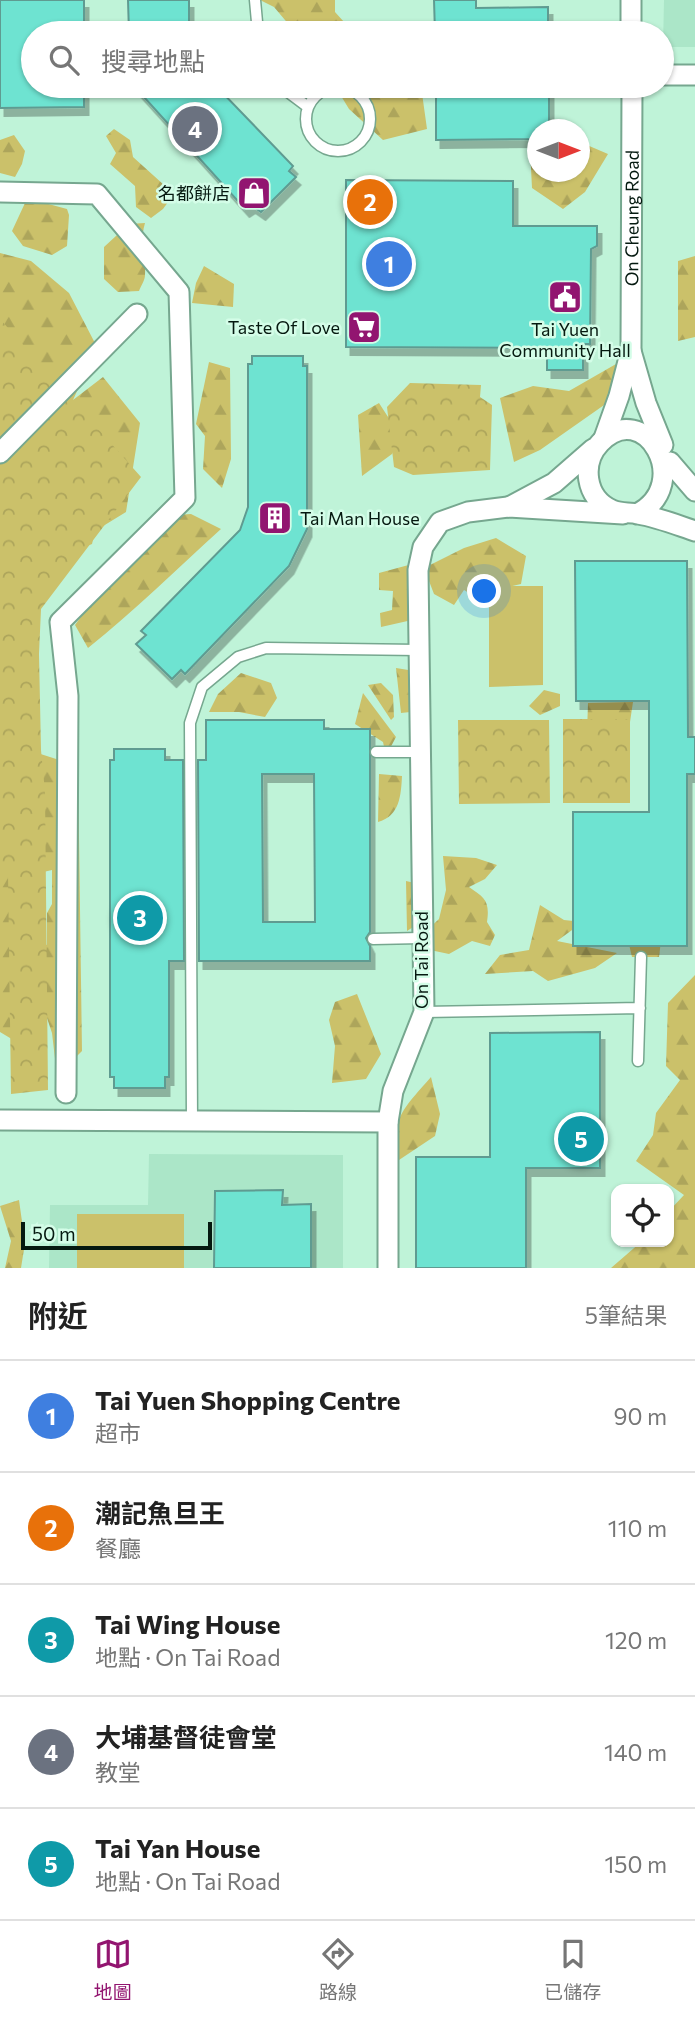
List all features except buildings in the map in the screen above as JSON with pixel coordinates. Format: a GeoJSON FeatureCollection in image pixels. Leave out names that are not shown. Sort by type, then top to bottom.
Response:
{"type":"FeatureCollection","features":[{"type":"Feature","properties":{"kind":"street"},"geometry":{"type":"LineString","coordinates":[[631,0],[631,21]]}},
{"type":"Feature","properties":{"kind":"street"},"geometry":{"type":"LineString","coordinates":[[674,75],[695,75]]}},
{"type":"Feature","properties":{"kind":"street","name":"On Cheung Road"},"geometry":{"type":"LineString","coordinates":[[632,98],[631,350],[619,396],[588,469],[591,490],[610,510],[695,530]]}},
{"type":"Feature","properties":{"kind":"street"},"geometry":{"type":"LineString","coordinates":[[0,192],[97,194],[179,292],[185,498],[60,622],[68,696],[66,1093]]}},
{"type":"Feature","properties":{"kind":"street"},"geometry":{"type":"LineString","coordinates":[[0,453],[137,314]]}},
{"type":"Feature","properties":{"kind":"street","name":"On Cheung Road"},"geometry":{"type":"LineString","coordinates":[[631,350],[646,403],[667,456]]}},
{"type":"Feature","properties":{"kind":"street","name":"On Cheung Road"},"geometry":{"type":"LineString","coordinates":[[599,444],[617,432],[631,430],[644,433],[656,439],[695,491]]}},
{"type":"Feature","properties":{"kind":"street","name":"On Tai Road"},"geometry":{"type":"LineString","coordinates":[[508,507],[554,483],[599,444]]}},
{"type":"Feature","properties":{"kind":"street"},"geometry":{"type":"LineString","coordinates":[[630,514],[650,509],[661,500],[671,475],[667,456]]}},
{"type":"Feature","properties":{"kind":"street","name":"On Tai Road"},"geometry":{"type":"LineString","coordinates":[[388,1268],[388,1122],[393,1091],[424,1012],[418,570],[423,547],[440,522],[468,512],[508,507],[630,514]]}},
{"type":"Feature","properties":{"kind":"street"},"geometry":{"type":"LineString","coordinates":[[0,1121],[388,1122]]}},
{"type":"Feature","properties":{"kind":"lane"},"geometry":{"type":"LineString","coordinates":[[255,0],[257,21]]}},
{"type":"Feature","properties":{"kind":"lane"},"geometry":{"type":"LineString","coordinates":[[296,98],[308,107]]}},
{"type":"Feature","properties":{"kind":"lane"},"geometry":{"type":"LineString","coordinates":[[316,98],[308,107],[306,118],[312,138],[319,146],[329,150],[349,149],[365,135],[369,125],[366,105],[361,98]]}},
{"type":"Feature","properties":{"kind":"lane"},"geometry":{"type":"LineString","coordinates":[[192,1122],[190,723],[202,687],[238,657],[266,648],[419,650]]}},
{"type":"Feature","properties":{"kind":"lane"},"geometry":{"type":"LineString","coordinates":[[376,752],[420,752]]}},
{"type":"Feature","properties":{"kind":"lane"},"geometry":{"type":"LineString","coordinates":[[373,939],[421,939]]}},
{"type":"Feature","properties":{"kind":"lane"},"geometry":{"type":"LineString","coordinates":[[638,1061],[641,957]]}},
{"type":"Feature","properties":{"kind":"lane"},"geometry":{"type":"LineString","coordinates":[[424,1012],[640,1008]]}},
{"type":"Feature","properties":{"kind":"shaded area"},"geometry":{"type":"Polygon","coordinates":[[[664,0],[695,0],[695,47],[674,47],[674,21],[664,21],[664,0]]]}},
{"type":"Feature","properties":{"kind":"shaded area"},"geometry":{"type":"Polygon","coordinates":[[[149,1154],[343,1155],[343,1268],[49,1268],[50,1205],[148,1205],[149,1154]]]}},
{"type":"Feature","properties":{"kind":"green space"},"geometry":{"type":"Polygon","coordinates":[[[260,0],[335,0],[335,12],[343,21],[286,21],[274,7],[260,0]]]}},
{"type":"Feature","properties":{"kind":"green space"},"geometry":{"type":"Polygon","coordinates":[[[342,98],[423,98],[427,129],[383,140],[349,109],[342,98]]]}},
{"type":"Feature","properties":{"kind":"green space"},"geometry":{"type":"Polygon","coordinates":[[[114,129],[130,140],[133,157],[174,194],[163,209],[151,218],[136,207],[135,186],[110,164],[116,153],[106,136],[114,129]]]}},
{"type":"Feature","properties":{"kind":"green space"},"geometry":{"type":"Polygon","coordinates":[[[14,135],[25,151],[15,177],[0,173],[0,140],[14,135]]]}},
{"type":"Feature","properties":{"kind":"green space"},"geometry":{"type":"Polygon","coordinates":[[[590,146],[608,154],[585,192],[563,209],[532,188],[532,182],[590,182],[590,146]]]}},
{"type":"Feature","properties":{"kind":"green space"},"geometry":{"type":"Polygon","coordinates":[[[41,202],[67,209],[69,215],[67,246],[52,255],[23,246],[12,231],[25,203],[41,202]]]}},
{"type":"Feature","properties":{"kind":"green space"},"geometry":{"type":"Polygon","coordinates":[[[145,223],[142,239],[144,281],[139,291],[118,292],[104,279],[104,247],[129,224],[145,223]]]}},
{"type":"Feature","properties":{"kind":"green space"},"geometry":{"type":"Polygon","coordinates":[[[0,253],[31,261],[69,293],[97,347],[73,400],[103,377],[140,423],[126,512],[95,531],[92,544],[70,553],[0,469],[0,253]]]}},
{"type":"Feature","properties":{"kind":"green space"},"geometry":{"type":"Polygon","coordinates":[[[695,256],[695,337],[678,341],[678,261],[695,256]]]}},
{"type":"Feature","properties":{"kind":"green space"},"geometry":{"type":"Polygon","coordinates":[[[204,266],[234,284],[233,307],[192,303],[196,283],[204,266]]]}},
{"type":"Feature","properties":{"kind":"green space"},"geometry":{"type":"Polygon","coordinates":[[[0,319],[141,477],[41,609],[39,654],[41,750],[45,792],[48,1090],[11,1094],[8,873],[0,858],[0,319]]]}},
{"type":"Feature","properties":{"kind":"green space"},"geometry":{"type":"Polygon","coordinates":[[[209,362],[230,368],[231,459],[222,488],[203,469],[205,436],[196,424],[209,362]]]}},
{"type":"Feature","properties":{"kind":"green space"},"geometry":{"type":"Polygon","coordinates":[[[616,364],[607,403],[540,450],[514,462],[500,398],[533,386],[569,391],[616,364]]]}},
{"type":"Feature","properties":{"kind":"green space"},"geometry":{"type":"Polygon","coordinates":[[[410,383],[481,385],[480,397],[492,405],[490,470],[413,475],[394,467],[387,407],[410,383]]]}},
{"type":"Feature","properties":{"kind":"green space"},"geometry":{"type":"Polygon","coordinates":[[[379,403],[401,437],[392,454],[362,476],[358,415],[379,403]]]}},
{"type":"Feature","properties":{"kind":"green space"},"geometry":{"type":"Polygon","coordinates":[[[191,514],[221,529],[88,648],[75,625],[104,585],[175,515],[191,514]]]}},
{"type":"Feature","properties":{"kind":"green space"},"geometry":{"type":"Polygon","coordinates":[[[496,538],[526,556],[521,584],[472,595],[464,590],[454,605],[434,594],[424,568],[464,548],[496,538]]]}},
{"type":"Feature","properties":{"kind":"green space"},"geometry":{"type":"Polygon","coordinates":[[[416,563],[412,620],[381,627],[380,613],[392,610],[393,591],[379,590],[379,573],[416,563]]]}},
{"type":"Feature","properties":{"kind":"green space"},"geometry":{"type":"Polygon","coordinates":[[[489,586],[543,586],[543,685],[489,687],[489,586]]]}},
{"type":"Feature","properties":{"kind":"green space"},"geometry":{"type":"Polygon","coordinates":[[[396,668],[427,673],[429,710],[401,713],[396,668]]]}},
{"type":"Feature","properties":{"kind":"green space"},"geometry":{"type":"Polygon","coordinates":[[[241,673],[271,683],[277,698],[265,717],[239,712],[209,712],[218,694],[241,673]]]}},
{"type":"Feature","properties":{"kind":"green space"},"geometry":{"type":"Polygon","coordinates":[[[381,683],[393,695],[394,717],[391,720],[368,685],[381,683]]]}},
{"type":"Feature","properties":{"kind":"green space"},"geometry":{"type":"Polygon","coordinates":[[[544,690],[560,694],[560,706],[540,715],[529,706],[544,690]]]}},
{"type":"Feature","properties":{"kind":"green space"},"geometry":{"type":"Polygon","coordinates":[[[363,693],[396,737],[386,756],[383,742],[355,724],[363,693]]]}},
{"type":"Feature","properties":{"kind":"green space"},"geometry":{"type":"Polygon","coordinates":[[[633,702],[630,722],[587,733],[588,703],[633,702]]]}},
{"type":"Feature","properties":{"kind":"green space"},"geometry":{"type":"Polygon","coordinates":[[[563,719],[630,719],[630,803],[563,803],[563,719]]]}},
{"type":"Feature","properties":{"kind":"green space"},"geometry":{"type":"Polygon","coordinates":[[[458,720],[549,720],[550,803],[459,804],[458,720]]]}},
{"type":"Feature","properties":{"kind":"green space"},"geometry":{"type":"Polygon","coordinates":[[[0,731],[25,749],[78,766],[82,1051],[57,1076],[52,1033],[44,1009],[20,1044],[0,1032],[0,731]],[[52,870],[35,874],[36,940],[47,945],[47,913],[52,904],[52,870]]]}},
{"type":"Feature","properties":{"kind":"green space"},"geometry":{"type":"Polygon","coordinates":[[[379,774],[402,776],[400,797],[395,810],[378,822],[379,774]]]}},
{"type":"Feature","properties":{"kind":"green space"},"geometry":{"type":"Polygon","coordinates":[[[443,856],[476,858],[497,865],[485,879],[469,887],[483,897],[487,905],[487,922],[495,935],[490,946],[472,941],[449,954],[430,950],[422,935],[439,919],[446,890],[443,856]]]}},
{"type":"Feature","properties":{"kind":"green space"},"geometry":{"type":"Polygon","coordinates":[[[406,881],[428,886],[424,920],[407,931],[406,881]]]}},
{"type":"Feature","properties":{"kind":"green space"},"geometry":{"type":"Polygon","coordinates":[[[540,905],[564,920],[583,922],[557,941],[617,953],[595,968],[548,981],[533,971],[485,974],[500,955],[529,950],[540,905]]]}},
{"type":"Feature","properties":{"kind":"green space"},"geometry":{"type":"Polygon","coordinates":[[[662,933],[659,957],[632,957],[627,936],[662,933]]]}},
{"type":"Feature","properties":{"kind":"green space"},"geometry":{"type":"Polygon","coordinates":[[[695,975],[695,1268],[611,1268],[635,1247],[674,1247],[674,1206],[684,1195],[674,1188],[674,1184],[668,1184],[636,1161],[653,1135],[656,1113],[680,1080],[666,1066],[668,1003],[695,975]]]}},
{"type":"Feature","properties":{"kind":"green space"},"geometry":{"type":"Polygon","coordinates":[[[357,994],[381,1054],[366,1079],[332,1083],[335,1046],[329,1020],[335,1002],[357,994]]]}},
{"type":"Feature","properties":{"kind":"green space"},"geometry":{"type":"Polygon","coordinates":[[[431,1077],[440,1114],[435,1136],[396,1162],[397,1124],[406,1106],[431,1077]]]}},
{"type":"Feature","properties":{"kind":"green space"},"geometry":{"type":"Polygon","coordinates":[[[19,1200],[25,1243],[21,1268],[5,1268],[11,1241],[0,1206],[19,1200]]]}},
{"type":"Feature","properties":{"kind":"green space"},"geometry":{"type":"Polygon","coordinates":[[[77,1214],[184,1214],[184,1268],[77,1268],[77,1214]]]}},
{"type":"Feature","properties":{"kind":"place","name":"大埔基督徒會堂"},"geometry":{"type":"Point","coordinates":[195,129]}},
{"type":"Feature","properties":{"kind":"place","name":"名都餅店"},"geometry":{"type":"Point","coordinates":[254,193]}},
{"type":"Feature","properties":{"kind":"place","name":"潮記魚旦王"},"geometry":{"type":"Point","coordinates":[370,202]}},
{"type":"Feature","properties":{"kind":"place","name":"Tai Yuen Shopping Centre"},"geometry":{"type":"Point","coordinates":[389,264]}},
{"type":"Feature","properties":{"kind":"place","name":"Tai Yuen Community Hall"},"geometry":{"type":"Point","coordinates":[565,297]}},
{"type":"Feature","properties":{"kind":"place","name":"Taste Of Love"},"geometry":{"type":"Point","coordinates":[364,327]}},
{"type":"Feature","properties":{"kind":"place","name":"Tai Man House"},"geometry":{"type":"Point","coordinates":[275,518]}},
{"type":"Feature","properties":{"kind":"place","name":"Tai Wing House"},"geometry":{"type":"Point","coordinates":[140,918]}},
{"type":"Feature","properties":{"kind":"place","name":"Tai Yan House"},"geometry":{"type":"Point","coordinates":[581,1139]}}]}
